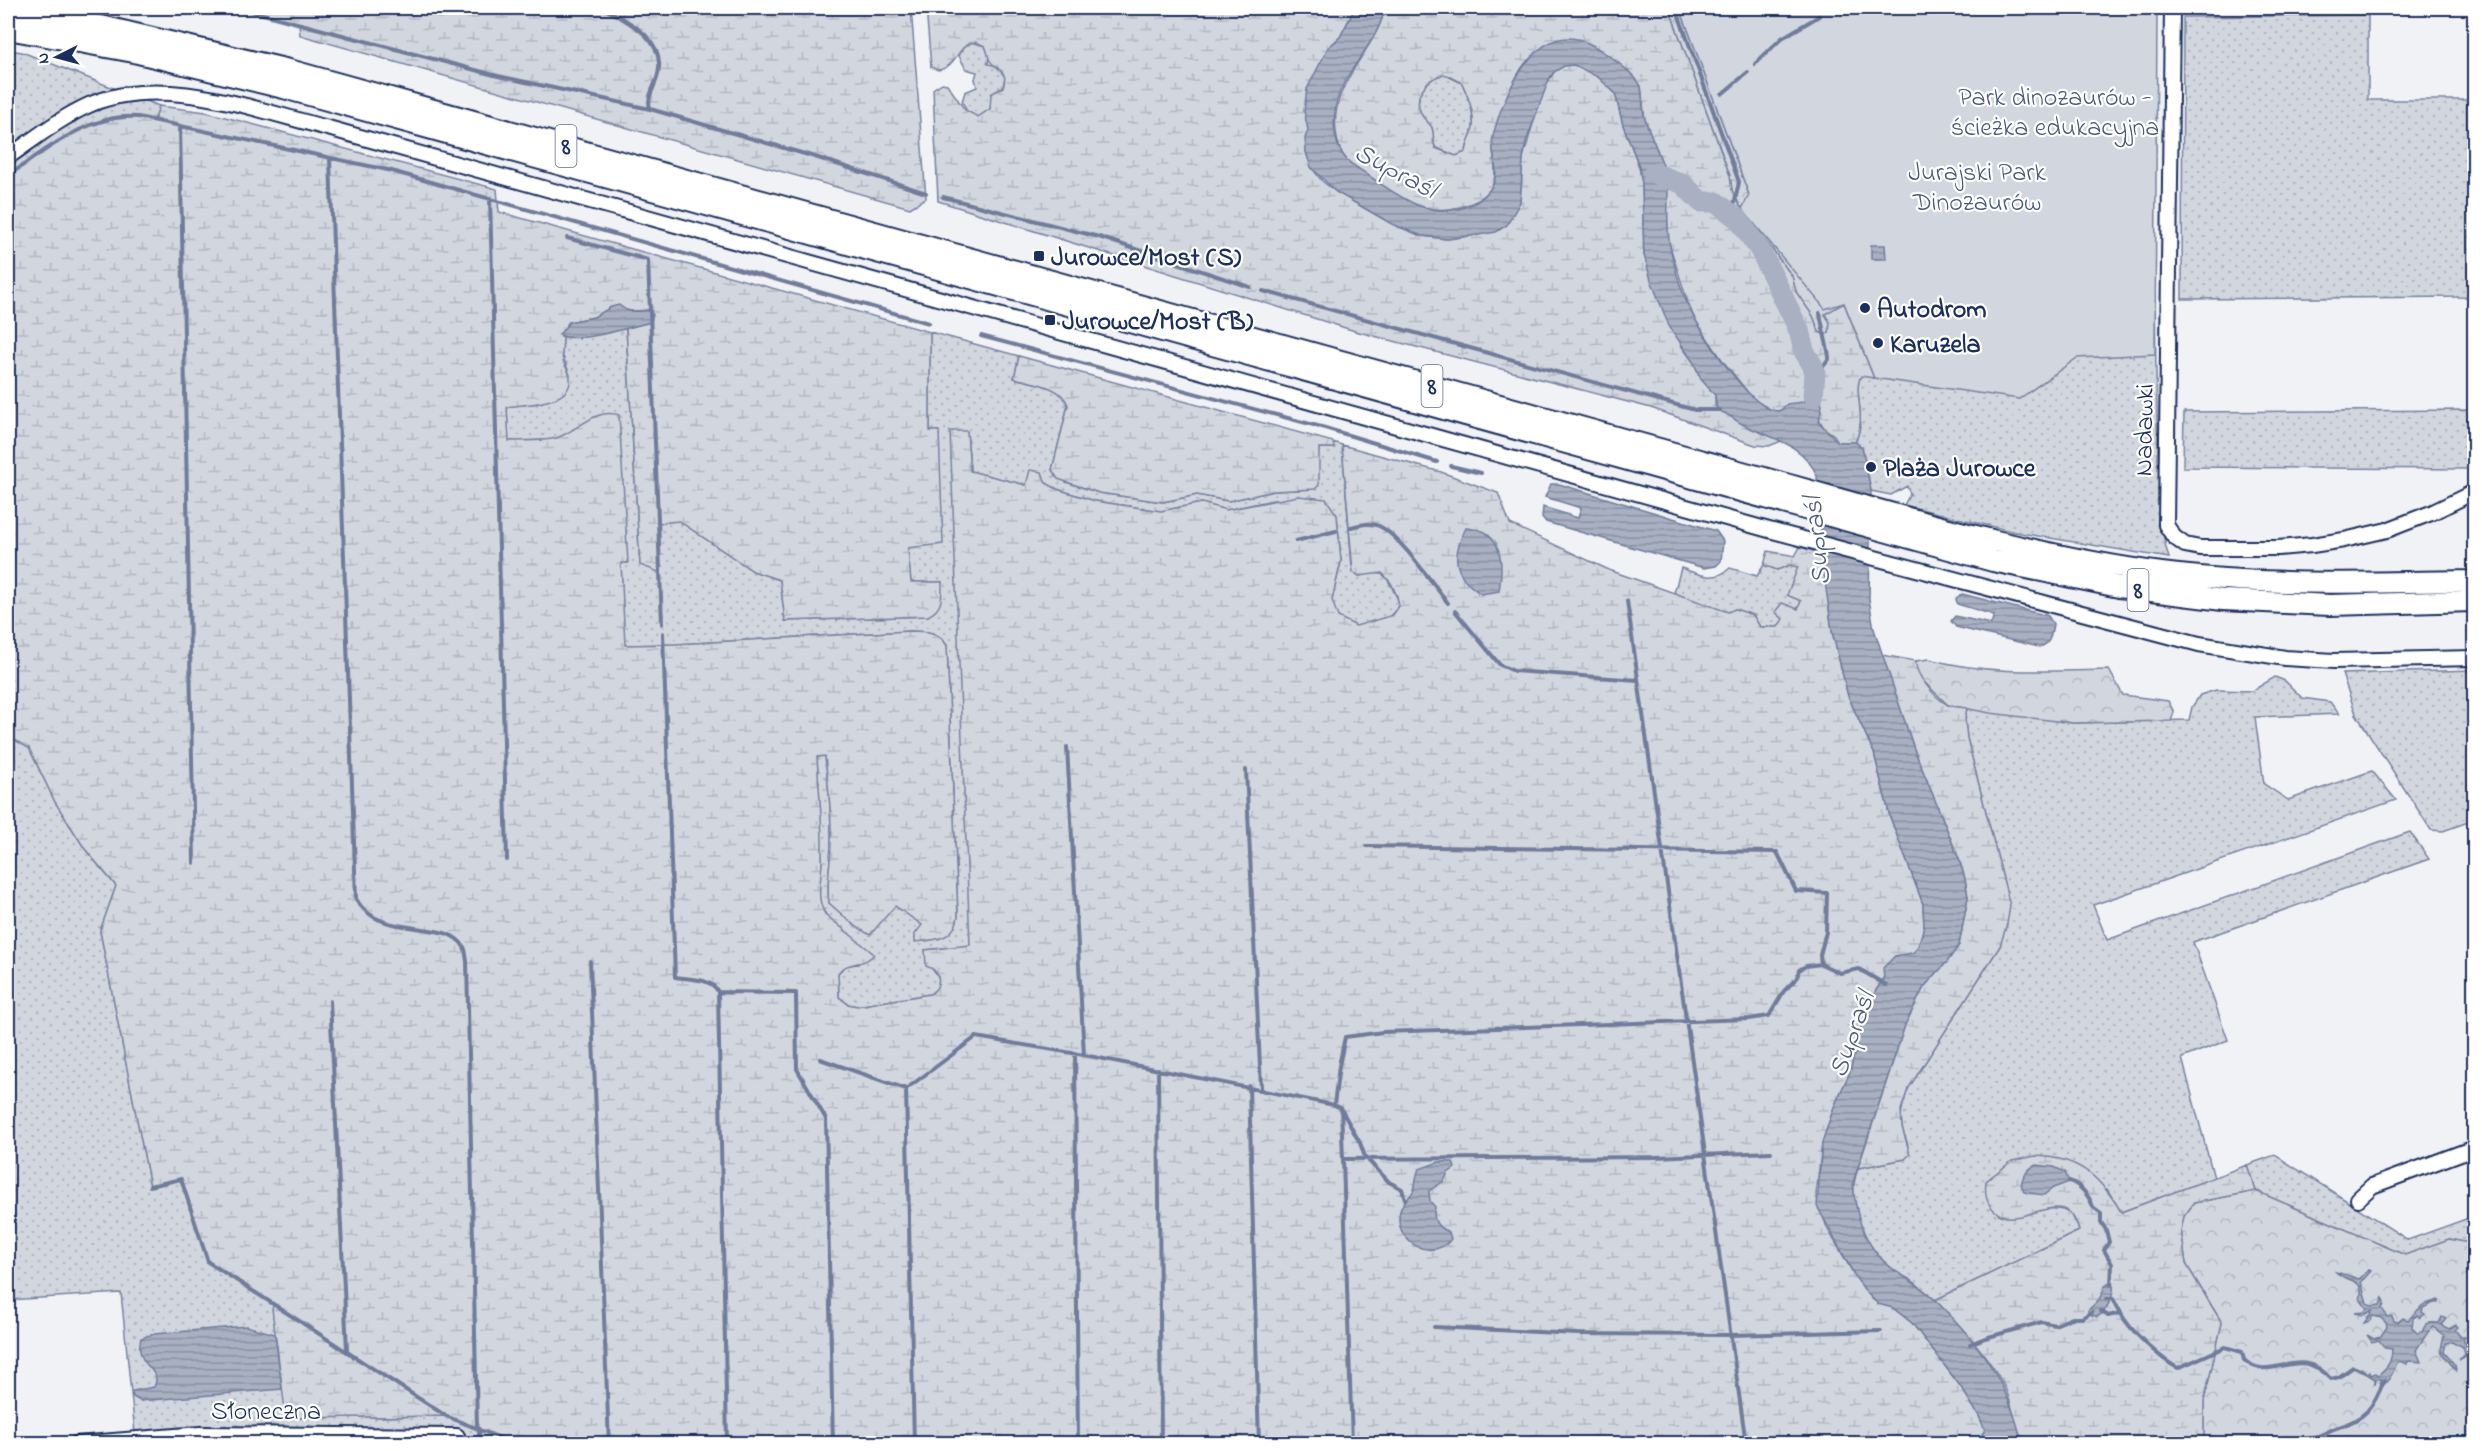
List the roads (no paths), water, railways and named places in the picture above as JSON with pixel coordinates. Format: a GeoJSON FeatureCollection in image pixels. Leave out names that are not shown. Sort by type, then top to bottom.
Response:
{"type":"FeatureCollection","features":[{"type":"Feature","properties":{"kind":"highway","name":"8"},"geometry":{"type":"LineString","coordinates":[[8,10],[122,30],[299,72],[1764,478],[1915,529],[2081,581],[2185,596],[2330,604],[2475,601]]}},
{"type":"Feature","properties":{"kind":"highway","name":"8"},"geometry":{"type":"LineString","coordinates":[[8,29],[144,55],[284,88],[1766,499],[1915,529],[2161,573],[2300,583],[2475,581]]}},
{"type":"Feature","properties":{"kind":"highway"},"geometry":{"type":"LineString","coordinates":[[2398,583],[2475,566]]}},
{"type":"Feature","properties":{"kind":"street","name":"Nadawki"},"geometry":{"type":"LineString","coordinates":[[2172,8],[2166,525],[2174,537],[2185,545],[2278,548],[2344,540],[2406,523],[2475,492]]}},
{"type":"Feature","properties":{"kind":"street"},"geometry":{"type":"LineString","coordinates":[[8,157],[64,119],[90,105],[130,94],[149,92],[191,95],[339,131],[1769,530],[2199,644],[2239,651],[2334,661],[2475,658]]}},
{"type":"Feature","properties":{"kind":"street"},"geometry":{"type":"LineString","coordinates":[[2358,1198],[2372,1186],[2475,1148]]}},
{"type":"Feature","properties":{"kind":"street","name":"Słoneczna"},"geometry":{"type":"LineString","coordinates":[[76,1443],[200,1434],[457,1436]]}},
{"type":"Feature","properties":{"kind":"water"},"geometry":{"type":"Polygon","coordinates":[[[1355,8],[1385,8],[1373,38],[1340,92],[1334,122],[1337,143],[1351,164],[1396,194],[1424,207],[1443,210],[1462,208],[1480,200],[1487,193],[1495,179],[1496,172],[1493,137],[1512,84],[1536,52],[1551,42],[1568,38],[1586,42],[1608,55],[1633,75],[1641,87],[1645,119],[1666,174],[1671,180],[1668,186],[1670,247],[1684,296],[1701,329],[1732,374],[1757,401],[1769,409],[1780,411],[1787,404],[1803,402],[1812,371],[1816,368],[1819,370],[1817,392],[1822,405],[1819,422],[1838,442],[1855,442],[1862,447],[1871,491],[1869,599],[1874,629],[1914,749],[1959,859],[1968,897],[1959,945],[1924,987],[1905,1025],[1853,1182],[1854,1195],[1859,1220],[1876,1253],[1894,1270],[1935,1300],[1979,1348],[2009,1401],[2022,1443],[1988,1443],[1982,1434],[1985,1430],[1979,1416],[1961,1387],[1912,1323],[1893,1308],[1878,1304],[1867,1293],[1856,1278],[1817,1206],[1822,1143],[1834,1107],[1850,1072],[1864,1014],[1884,979],[1883,968],[1895,956],[1913,953],[1918,947],[1924,927],[1923,904],[1890,817],[1874,753],[1848,696],[1832,631],[1824,574],[1817,476],[1804,457],[1787,444],[1717,410],[1715,395],[1701,379],[1694,363],[1669,326],[1644,255],[1642,183],[1639,166],[1623,125],[1615,93],[1598,77],[1574,65],[1564,66],[1554,72],[1549,79],[1526,142],[1520,202],[1507,225],[1496,232],[1447,239],[1422,236],[1392,224],[1336,192],[1311,167],[1306,152],[1305,138],[1308,130],[1304,111],[1307,89],[1328,48],[1340,37],[1355,8]]]}},
{"type":"Feature","properties":{"kind":"water"},"geometry":{"type":"Polygon","coordinates":[[[1871,245],[1885,245],[1886,259],[1871,259],[1871,245]]]}},
{"type":"Feature","properties":{"kind":"water"},"geometry":{"type":"Polygon","coordinates":[[[619,305],[629,311],[649,310],[653,315],[651,322],[592,336],[559,335],[569,322],[594,317],[619,305]]]}},
{"type":"Feature","properties":{"kind":"water"},"geometry":{"type":"Polygon","coordinates":[[[1551,484],[1559,484],[1716,531],[1723,541],[1721,561],[1716,566],[1704,568],[1546,522],[1542,517],[1543,507],[1578,518],[1581,508],[1545,497],[1551,484]]]}},
{"type":"Feature","properties":{"kind":"water"},"geometry":{"type":"Polygon","coordinates":[[[1466,528],[1483,531],[1496,543],[1501,567],[1499,591],[1481,594],[1465,580],[1460,572],[1457,564],[1458,547],[1466,528]]]}},
{"type":"Feature","properties":{"kind":"water"},"geometry":{"type":"Polygon","coordinates":[[[1962,594],[2048,616],[2053,624],[2048,641],[2039,647],[1956,627],[1951,621],[1955,616],[1991,624],[1994,615],[1957,604],[1956,598],[1962,594]]]}},
{"type":"Feature","properties":{"kind":"water"},"geometry":{"type":"Polygon","coordinates":[[[1439,1162],[1453,1162],[1455,1168],[1448,1173],[1444,1181],[1429,1191],[1430,1201],[1435,1207],[1436,1223],[1449,1232],[1451,1239],[1444,1246],[1426,1249],[1410,1242],[1404,1235],[1399,1216],[1402,1205],[1414,1190],[1419,1169],[1439,1162]]]}},
{"type":"Feature","properties":{"kind":"water"},"geometry":{"type":"Polygon","coordinates":[[[2036,1165],[2054,1167],[2065,1172],[2069,1182],[2053,1188],[2044,1195],[2024,1192],[2022,1180],[2036,1165]]]}},
{"type":"Feature","properties":{"kind":"water"},"geometry":{"type":"Polygon","coordinates":[[[2369,1270],[2371,1271],[2361,1282],[2367,1303],[2371,1306],[2380,1305],[2383,1297],[2382,1308],[2387,1317],[2392,1316],[2394,1321],[2398,1322],[2403,1318],[2408,1320],[2423,1305],[2438,1300],[2438,1303],[2423,1308],[2422,1312],[2425,1314],[2420,1318],[2418,1315],[2413,1318],[2412,1328],[2417,1333],[2422,1332],[2427,1324],[2439,1323],[2442,1317],[2446,1319],[2441,1325],[2449,1329],[2456,1325],[2458,1327],[2455,1330],[2461,1337],[2465,1337],[2463,1342],[2474,1354],[2459,1360],[2464,1354],[2462,1347],[2452,1341],[2446,1343],[2444,1352],[2455,1365],[2456,1370],[2442,1354],[2444,1335],[2434,1327],[2416,1350],[2421,1362],[2408,1361],[2407,1364],[2399,1361],[2380,1391],[2381,1379],[2376,1379],[2375,1385],[2375,1379],[2359,1369],[2362,1368],[2368,1373],[2370,1371],[2371,1375],[2376,1373],[2378,1375],[2388,1364],[2392,1349],[2385,1348],[2379,1340],[2372,1342],[2367,1335],[2374,1339],[2380,1337],[2387,1327],[2386,1323],[2381,1318],[2372,1316],[2370,1321],[2364,1323],[2373,1310],[2363,1315],[2354,1313],[2364,1312],[2367,1309],[2360,1299],[2360,1287],[2354,1281],[2336,1272],[2359,1279],[2369,1270]]]}},
{"type":"Feature","properties":{"kind":"water"},"geometry":{"type":"Polygon","coordinates":[[[2112,1282],[2112,1296],[2104,1311],[2097,1317],[2088,1313],[2105,1286],[2112,1282]]]}},
{"type":"Feature","properties":{"kind":"water"},"geometry":{"type":"Polygon","coordinates":[[[246,1326],[275,1334],[282,1389],[140,1401],[133,1397],[132,1391],[154,1387],[156,1381],[141,1355],[141,1338],[154,1334],[246,1326]]]}},
{"type":"Feature","properties":{"kind":"waterway"},"geometry":{"type":"LineString","coordinates":[[240,8],[498,76],[650,109]]}},
{"type":"Feature","properties":{"kind":"waterway"},"geometry":{"type":"LineString","coordinates":[[603,8],[645,34],[657,53],[659,65],[650,97],[650,109],[815,157],[926,193]]}},
{"type":"Feature","properties":{"kind":"waterway"},"geometry":{"type":"LineString","coordinates":[[1676,8],[1739,182],[1732,214]]}},
{"type":"Feature","properties":{"kind":"waterway"},"geometry":{"type":"LineString","coordinates":[[1755,64],[1782,38],[1819,16]]}},
{"type":"Feature","properties":{"kind":"waterway"},"geometry":{"type":"LineString","coordinates":[[1722,94],[1748,72]]}},
{"type":"Feature","properties":{"kind":"waterway"},"geometry":{"type":"LineString","coordinates":[[8,176],[53,145],[86,127],[120,117],[138,117],[388,170],[929,323]]}},
{"type":"Feature","properties":{"kind":"waterway"},"geometry":{"type":"LineString","coordinates":[[180,127],[194,863]]}},
{"type":"Feature","properties":{"kind":"waterway"},"geometry":{"type":"LineString","coordinates":[[330,159],[356,899],[367,912],[380,920],[396,925],[443,932],[455,938],[465,950],[477,1428]]}},
{"type":"Feature","properties":{"kind":"waterway"},"geometry":{"type":"LineString","coordinates":[[1654,173],[1683,184],[1701,202],[1716,202],[1738,219],[1760,250],[1799,330],[1804,351],[1815,373],[1813,396]]}},
{"type":"Feature","properties":{"kind":"waterway"},"geometry":{"type":"LineString","coordinates":[[943,197],[1099,237],[1250,287]]}},
{"type":"Feature","properties":{"kind":"waterway"},"geometry":{"type":"LineString","coordinates":[[490,198],[507,860]]}},
{"type":"Feature","properties":{"kind":"waterway"},"geometry":{"type":"LineString","coordinates":[[567,238],[648,260],[662,624]]}},
{"type":"Feature","properties":{"kind":"waterway"},"geometry":{"type":"LineString","coordinates":[[1263,291],[1695,410],[1720,410]]}},
{"type":"Feature","properties":{"kind":"waterway"},"geometry":{"type":"LineString","coordinates":[[1816,373],[1829,359],[1820,313]]}},
{"type":"Feature","properties":{"kind":"waterway"},"geometry":{"type":"LineString","coordinates":[[981,336],[1325,428],[1437,462]]}},
{"type":"Feature","properties":{"kind":"waterway"},"geometry":{"type":"LineString","coordinates":[[1451,466],[1481,473]]}},
{"type":"Feature","properties":{"kind":"waterway"},"geometry":{"type":"LineString","coordinates":[[1351,527],[1372,524],[1387,531],[1415,561],[1448,603]]}},
{"type":"Feature","properties":{"kind":"waterway"},"geometry":{"type":"LineString","coordinates":[[1296,541],[1336,531]]}},
{"type":"Feature","properties":{"kind":"waterway"},"geometry":{"type":"LineString","coordinates":[[1627,601],[1746,1444]]}},
{"type":"Feature","properties":{"kind":"waterway"},"geometry":{"type":"LineString","coordinates":[[1455,611],[1500,665],[1514,671],[1638,680]]}},
{"type":"Feature","properties":{"kind":"waterway"},"geometry":{"type":"LineString","coordinates":[[663,633],[675,977],[711,984],[718,992],[727,1444]]}},
{"type":"Feature","properties":{"kind":"waterway"},"geometry":{"type":"LineString","coordinates":[[1067,747],[1084,1055]]}},
{"type":"Feature","properties":{"kind":"waterway"},"geometry":{"type":"LineString","coordinates":[[1246,770],[1261,1088]]}},
{"type":"Feature","properties":{"kind":"waterway"},"geometry":{"type":"LineString","coordinates":[[1366,846],[1777,852],[1796,891],[1827,893],[1826,932],[1820,955],[1821,964],[1840,973],[1859,969],[1886,985]]}},
{"type":"Feature","properties":{"kind":"waterway"},"geometry":{"type":"LineString","coordinates":[[590,961],[609,1444]]}},
{"type":"Feature","properties":{"kind":"waterway"},"geometry":{"type":"LineString","coordinates":[[1334,1105],[1345,1037],[1383,1032],[1749,1019],[1769,1016],[1784,991],[1797,978],[1799,970],[1806,966],[1821,964]]}},
{"type":"Feature","properties":{"kind":"waterway"},"geometry":{"type":"LineString","coordinates":[[718,992],[796,993],[797,1069],[826,1119],[833,1444]]}},
{"type":"Feature","properties":{"kind":"waterway"},"geometry":{"type":"LineString","coordinates":[[330,1001],[347,1350]]}},
{"type":"Feature","properties":{"kind":"waterway"},"geometry":{"type":"LineString","coordinates":[[906,1089],[976,1037],[1084,1055],[1334,1105],[1341,1108],[1343,1159],[1655,1157],[1771,1152]]}},
{"type":"Feature","properties":{"kind":"waterway"},"geometry":{"type":"LineString","coordinates":[[1075,1053],[1078,1444]]}},
{"type":"Feature","properties":{"kind":"waterway"},"geometry":{"type":"LineString","coordinates":[[820,1059],[906,1089],[914,1444]]}},
{"type":"Feature","properties":{"kind":"waterway"},"geometry":{"type":"LineString","coordinates":[[1158,1069],[1161,1444]]}},
{"type":"Feature","properties":{"kind":"waterway"},"geometry":{"type":"LineString","coordinates":[[1249,1086],[1259,1444]]}},
{"type":"Feature","properties":{"kind":"waterway"},"geometry":{"type":"LineString","coordinates":[[1341,1109],[1365,1157],[1389,1182],[1402,1189],[1405,1199]]}},
{"type":"Feature","properties":{"kind":"waterway"},"geometry":{"type":"LineString","coordinates":[[1343,1159],[1352,1444]]}},
{"type":"Feature","properties":{"kind":"waterway"},"geometry":{"type":"LineString","coordinates":[[150,1186],[181,1179],[208,1262],[446,1416],[515,1444]]}},
{"type":"Feature","properties":{"kind":"waterway"},"geometry":{"type":"LineString","coordinates":[[2069,1181],[2081,1188],[2093,1207],[2101,1213],[2101,1222],[2109,1242],[2104,1250],[2112,1264],[2111,1285]]}},
{"type":"Feature","properties":{"kind":"waterway"},"geometry":{"type":"LineString","coordinates":[[2106,1299],[2113,1299],[2121,1313]]}},
{"type":"Feature","properties":{"kind":"waterway"},"geometry":{"type":"LineString","coordinates":[[2101,1311],[2108,1316],[2121,1313],[2146,1344],[2178,1368],[2225,1347],[2242,1352],[2244,1360],[2254,1366],[2265,1368],[2296,1363],[2307,1364],[2319,1369],[2331,1379],[2339,1377],[2353,1367],[2363,1371]]}},
{"type":"Feature","properties":{"kind":"waterway"},"geometry":{"type":"LineString","coordinates":[[1970,1344],[2042,1322],[2055,1325],[2072,1318],[2082,1318],[2092,1312]]}},
{"type":"Feature","properties":{"kind":"waterway"},"geometry":{"type":"LineString","coordinates":[[1434,1327],[1578,1334],[1730,1335],[1881,1331]]}},
{"type":"Feature","properties":{"kind":"waterway"},"geometry":{"type":"LineString","coordinates":[[2307,1444],[2313,1437],[2361,1417],[2372,1406],[2384,1380]]}},
{"type":"Feature","properties":{"kind":"waterway"},"geometry":{"type":"LineString","coordinates":[[479,1429],[479,1439]]}},
{"type":"Feature","properties":{"kind":"place","name":"Jurowce/Most (S)"},"geometry":{"type":"Point","coordinates":[1039,256]}},
{"type":"Feature","properties":{"kind":"place","name":"Autodrom"},"geometry":{"type":"Point","coordinates":[1865,308]}},
{"type":"Feature","properties":{"kind":"place","name":"Jurowce/Most (B)"},"geometry":{"type":"Point","coordinates":[1050,320]}},
{"type":"Feature","properties":{"kind":"place","name":"Karuzela"},"geometry":{"type":"Point","coordinates":[1878,343]}},
{"type":"Feature","properties":{"kind":"place","name":"Plaża Jurowce"},"geometry":{"type":"Point","coordinates":[1871,467]}},
{"type":"Feature","properties":{"kind":"park label","name":"Park dinozaurów - ścieżka edukacyjna"},"geometry":{"type":"Point","coordinates":[2055,111]}},
{"type":"Feature","properties":{"kind":"park label","name":"Jurajski Park Dinozaurów"},"geometry":{"type":"Point","coordinates":[1977,186]}},
{"type":"Feature","properties":{"kind":"water label","name":"Supraśl"},"geometry":{"type":"Point","coordinates":[1396,170]}},
{"type":"Feature","properties":{"kind":"water label","name":"Supraśl"},"geometry":{"type":"Point","coordinates":[1816,541]}},
{"type":"Feature","properties":{"kind":"water label","name":"Supraśl"},"geometry":{"type":"Point","coordinates":[1851,1034]}}]}
